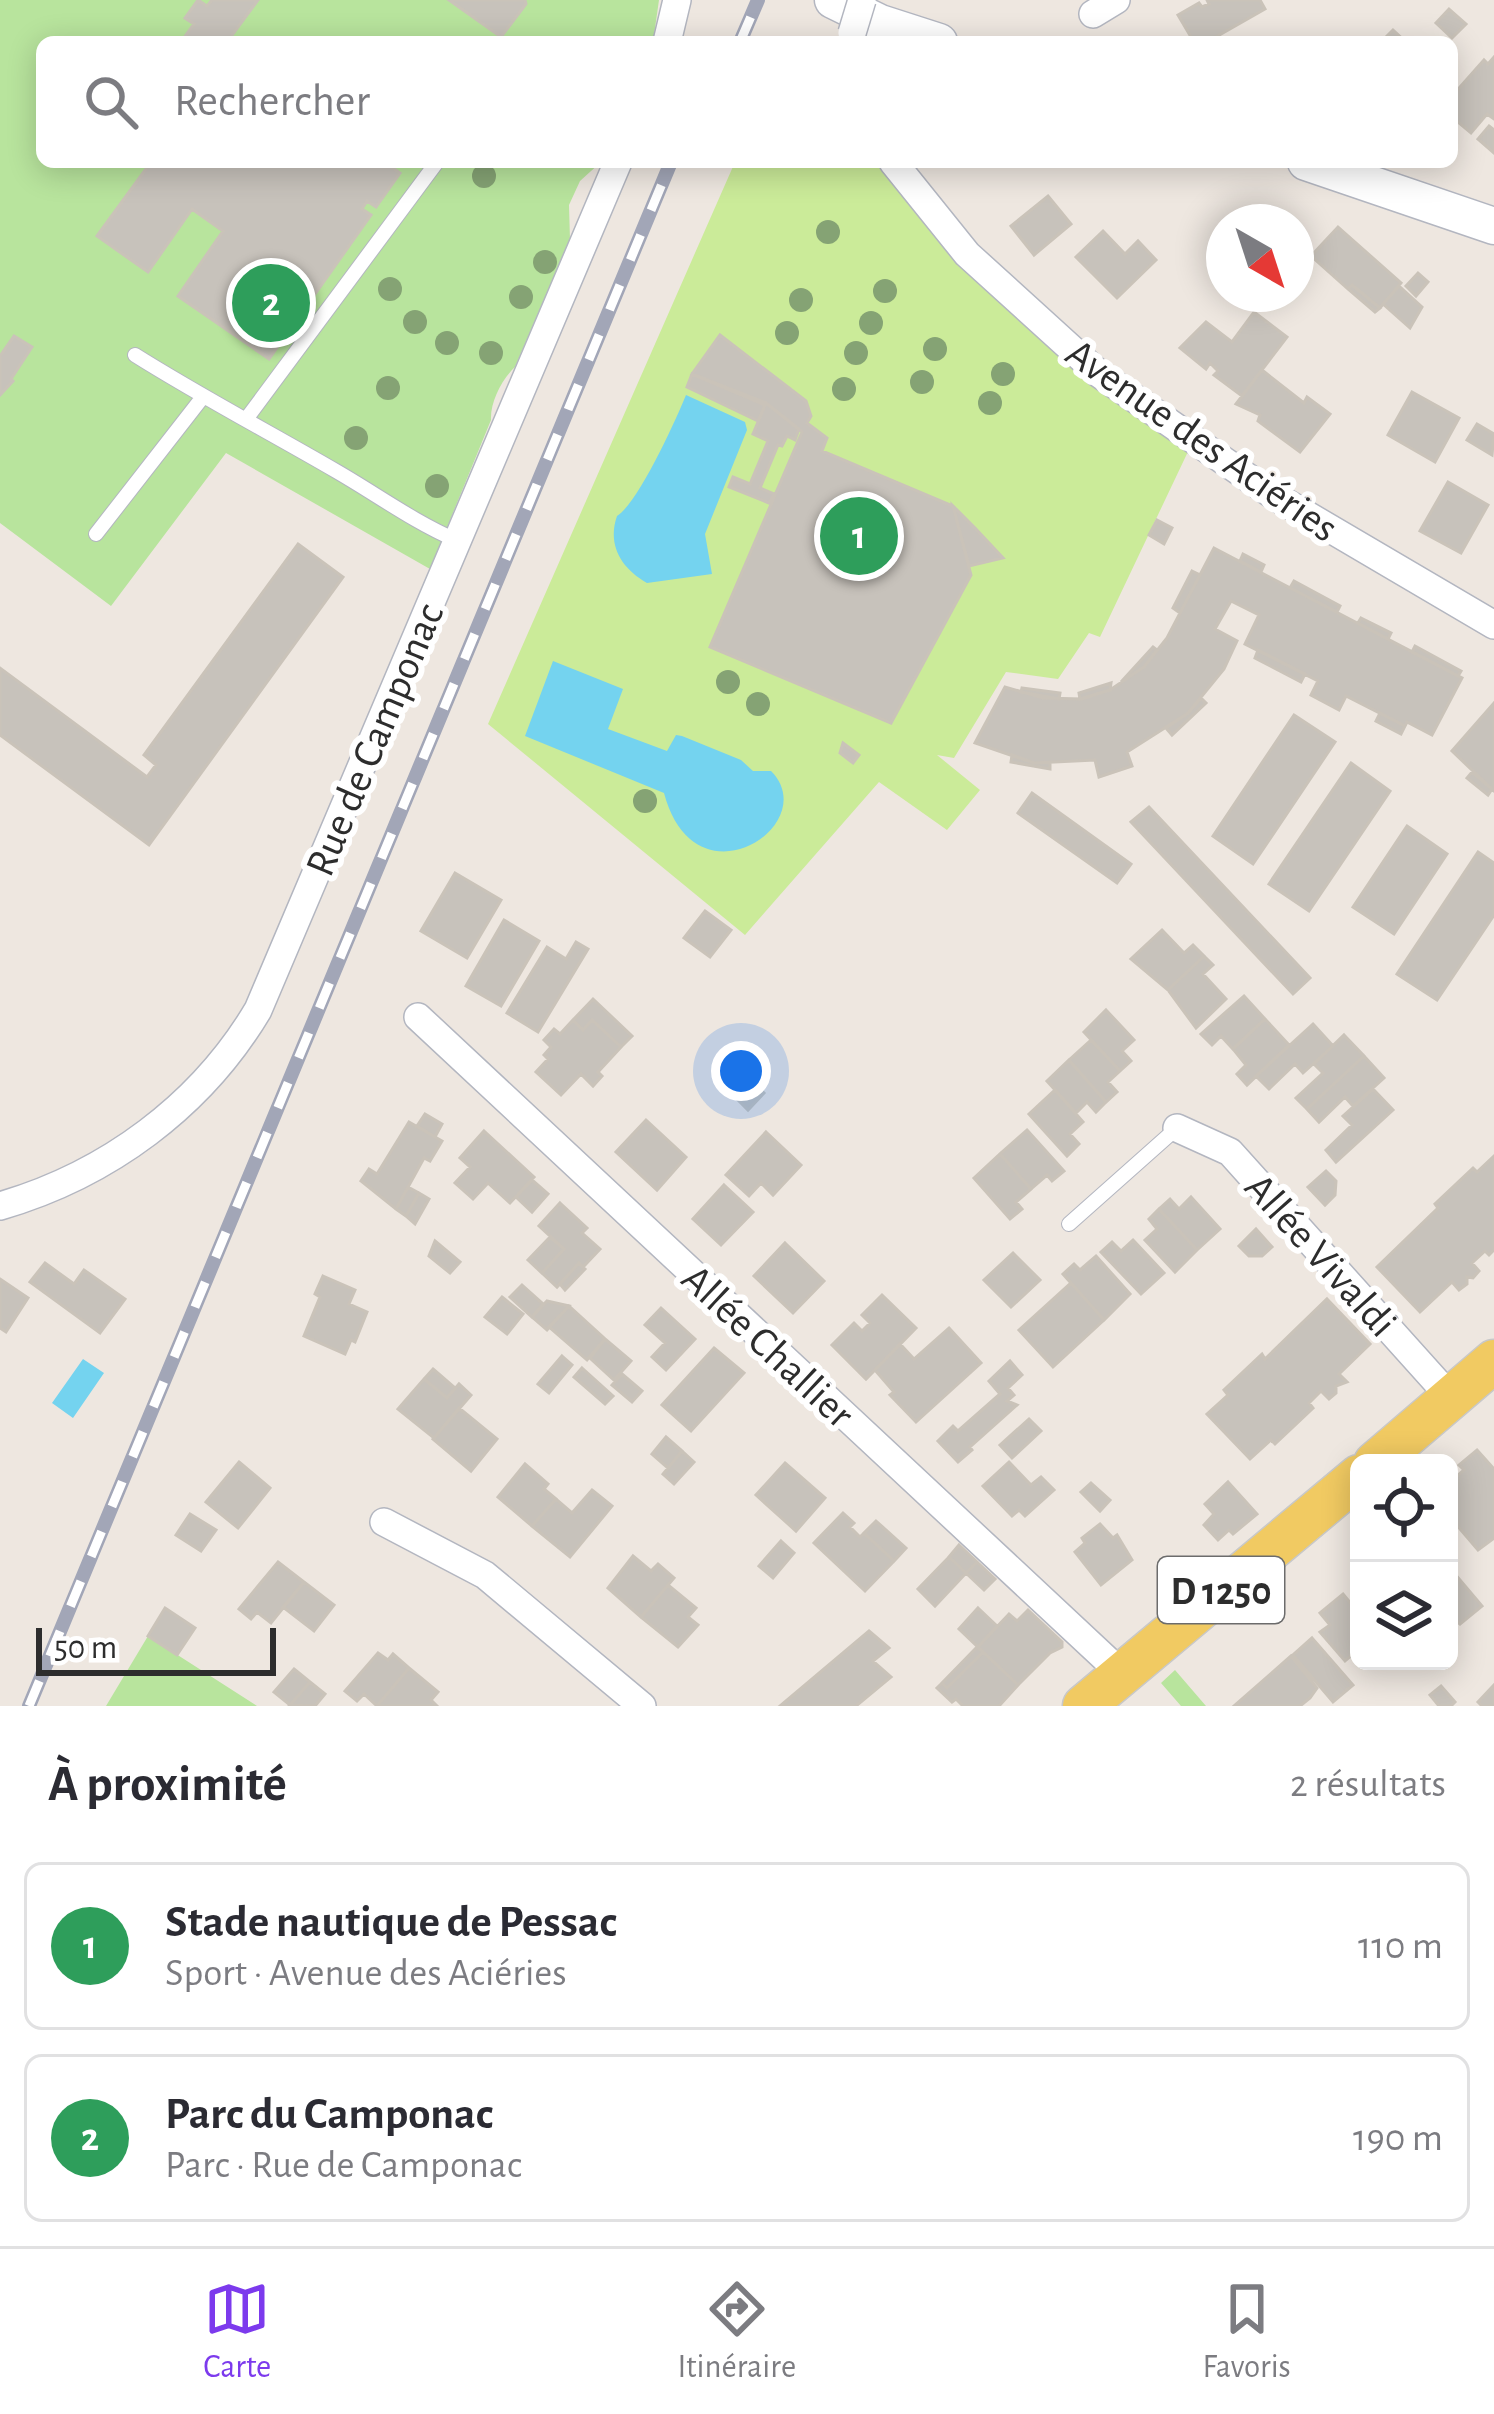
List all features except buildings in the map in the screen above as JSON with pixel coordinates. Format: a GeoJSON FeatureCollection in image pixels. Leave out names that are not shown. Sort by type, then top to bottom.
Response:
{"type":"FeatureCollection","features":[{"type":"Feature","properties":{"kind":"main road"},"geometry":{"type":"LineString","coordinates":[[833,0],[920,36]]}},
{"type":"Feature","properties":{"kind":"main road"},"geometry":{"type":"LineString","coordinates":[[1324,168],[1494,226]]}},
{"type":"Feature","properties":{"kind":"main road"},"geometry":{"type":"LineString","coordinates":[[1386,1454],[1494,1361]]}},
{"type":"Feature","properties":{"kind":"main road","name":"D 1250"},"geometry":{"type":"LineString","coordinates":[[1084,1706],[1350,1483]]}},
{"type":"Feature","properties":{"kind":"street"},"geometry":{"type":"LineString","coordinates":[[668,36],[677,0]]}},
{"type":"Feature","properties":{"kind":"street"},"geometry":{"type":"LineString","coordinates":[[852,36],[862,0]]}},
{"type":"Feature","properties":{"kind":"street","name":"Rue de Camponac"},"geometry":{"type":"LineString","coordinates":[[0,1207],[68,1183],[147,1134],[213,1073],[258,1010],[615,168]]}},
{"type":"Feature","properties":{"kind":"street","name":"Avenue des Aciéries"},"geometry":{"type":"LineString","coordinates":[[898,168],[967,254],[1098,373],[1273,495],[1494,625]]}},
{"type":"Feature","properties":{"kind":"street","name":"Allée Challier"},"geometry":{"type":"LineString","coordinates":[[418,1017],[1120,1673]]}},
{"type":"Feature","properties":{"kind":"street","name":"Allée Vivaldi"},"geometry":{"type":"LineString","coordinates":[[1177,1129],[1230,1152],[1452,1399]]}},
{"type":"Feature","properties":{"kind":"street"},"geometry":{"type":"LineString","coordinates":[[384,1522],[485,1575],[642,1706]]}},
{"type":"Feature","properties":{"kind":"lane"},"geometry":{"type":"LineString","coordinates":[[247,418],[433,168]]}},
{"type":"Feature","properties":{"kind":"lane"},"geometry":{"type":"LineString","coordinates":[[135,355],[202,398],[247,418],[428,528],[456,540]]}},
{"type":"Feature","properties":{"kind":"lane"},"geometry":{"type":"LineString","coordinates":[[96,534],[202,398]]}},
{"type":"Feature","properties":{"kind":"lane"},"geometry":{"type":"LineString","coordinates":[[1070,1224],[1177,1129]]}},
{"type":"Feature","properties":{"kind":"green space"},"geometry":{"type":"Polygon","coordinates":[[[0,0],[659,0],[654,36],[36,36],[36,168],[594,168],[580,181],[569,205],[570,240],[515,367],[498,391],[491,420],[430,569],[226,453],[111,606],[0,523],[0,0]]]}},
{"type":"Feature","properties":{"kind":"green space"},"geometry":{"type":"Polygon","coordinates":[[[732,168],[898,168],[967,254],[1194,439],[1100,637],[1089,633],[1058,679],[1006,672],[954,758],[937,755],[980,790],[947,830],[879,782],[745,935],[488,724],[732,168]]]}},
{"type":"Feature","properties":{"kind":"green space"},"geometry":{"type":"Polygon","coordinates":[[[148,1636],[257,1706],[106,1706],[148,1636]]]}},
{"type":"Feature","properties":{"kind":"green space"},"geometry":{"type":"Polygon","coordinates":[[[1175,1670],[1206,1706],[1181,1706],[1161,1683],[1175,1670]]]}},
{"type":"Feature","properties":{"kind":"water"},"geometry":{"type":"Polygon","coordinates":[[[686,395],[745,422],[747,430],[705,534],[712,574],[647,583],[618,555],[614,527],[655,461],[686,395]]]}},
{"type":"Feature","properties":{"kind":"water"},"geometry":{"type":"Polygon","coordinates":[[[553,661],[623,689],[608,729],[667,751],[676,735],[682,736],[741,760],[753,771],[771,771],[783,792],[781,813],[769,832],[749,846],[725,851],[701,846],[680,828],[664,793],[525,736],[553,661]]]}},
{"type":"Feature","properties":{"kind":"water"},"geometry":{"type":"Polygon","coordinates":[[[83,1359],[104,1373],[73,1418],[52,1403],[83,1359]]]}},
{"type":"Feature","properties":{"kind":"railway"},"geometry":{"type":"LineString","coordinates":[[743,36],[758,0]]}},
{"type":"Feature","properties":{"kind":"railway"},"geometry":{"type":"LineString","coordinates":[[29,1706],[669,168]]}},
{"type":"Feature","properties":{"kind":"place","name":"Parc du Camponac"},"geometry":{"type":"Point","coordinates":[271,303]}},
{"type":"Feature","properties":{"kind":"place","name":"Stade nautique de Pessac"},"geometry":{"type":"Point","coordinates":[859,536]}}]}
